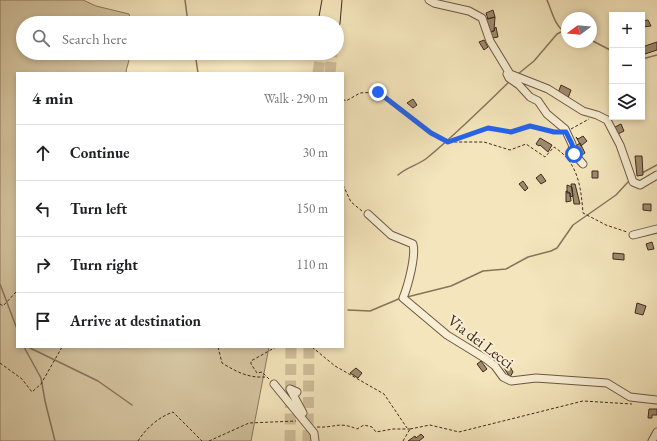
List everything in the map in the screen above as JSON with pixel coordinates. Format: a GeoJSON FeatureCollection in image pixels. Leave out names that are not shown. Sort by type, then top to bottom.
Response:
{"type":"FeatureCollection","features":[{"type":"Feature","properties":{"kind":"highway"},"geometry":{"type":"LineString","coordinates":[[325,16],[328,0]]}},
{"type":"Feature","properties":{"kind":"highway"},"geometry":{"type":"LineString","coordinates":[[335,16],[336,0]]}},
{"type":"Feature","properties":{"kind":"street"},"geometry":{"type":"LineString","coordinates":[[429,0],[434,4],[469,11],[482,18],[490,41],[510,74],[548,89],[583,111],[596,114],[606,120],[620,145],[633,182],[640,185],[657,175]]}},
{"type":"Feature","properties":{"kind":"street"},"geometry":{"type":"LineString","coordinates":[[508,70],[509,78],[519,85],[530,97],[538,101],[547,114],[556,120],[566,132],[572,144],[574,154],[584,164]]}},
{"type":"Feature","properties":{"kind":"street","name":"Via dei Lecci"},"geometry":{"type":"LineString","coordinates":[[368,214],[391,235],[413,244],[415,252],[410,270],[409,283],[403,298],[447,335],[495,366],[503,377],[511,381],[536,378],[607,382],[630,397],[657,400]]}},
{"type":"Feature","properties":{"kind":"street"},"geometry":{"type":"LineString","coordinates":[[632,235],[657,229]]}},
{"type":"Feature","properties":{"kind":"street"},"geometry":{"type":"LineString","coordinates":[[274,384],[314,433],[315,441]]}},
{"type":"Feature","properties":{"kind":"street"},"geometry":{"type":"LineString","coordinates":[[297,392],[290,389],[304,414],[305,421]]}},
{"type":"Feature","properties":{"kind":"street"},"geometry":{"type":"LineString","coordinates":[[652,441],[657,432]]}},
{"type":"Feature","properties":{"kind":"path"},"geometry":{"type":"LineString","coordinates":[[344,100],[346,101],[360,93],[378,92],[431,133],[448,142],[484,142],[510,150],[526,144],[546,157],[554,148],[566,155],[576,173],[582,196],[583,213],[606,225],[632,235]]}},
{"type":"Feature","properties":{"kind":"path"},"geometry":{"type":"LineString","coordinates":[[448,142],[488,128],[511,132],[530,126],[554,132],[566,132],[596,114]]}},
{"type":"Feature","properties":{"kind":"path"},"geometry":{"type":"LineString","coordinates":[[344,188],[351,202],[368,214]]}},
{"type":"Feature","properties":{"kind":"path"},"geometry":{"type":"LineString","coordinates":[[0,304],[3,306],[16,292]]}},
{"type":"Feature","properties":{"kind":"path"},"geometry":{"type":"LineString","coordinates":[[0,363],[22,379],[32,392],[41,384],[61,348]]}},
{"type":"Feature","properties":{"kind":"path"},"geometry":{"type":"LineString","coordinates":[[218,348],[222,363],[237,373],[253,377],[266,377],[262,372],[257,373],[250,364],[251,361],[274,348]]}},
{"type":"Feature","properties":{"kind":"path"},"geometry":{"type":"LineString","coordinates":[[313,348],[335,366],[384,394],[407,428]]}},
{"type":"Feature","properties":{"kind":"path"},"geometry":{"type":"LineString","coordinates":[[209,441],[249,423],[305,421],[317,428],[331,428],[337,424],[345,424],[357,429],[364,425],[372,427],[376,432],[430,424],[459,432],[584,401],[636,404]]}},
{"type":"Feature","properties":{"kind":"path"},"geometry":{"type":"LineString","coordinates":[[138,441],[161,416],[173,412],[202,441]]}},
{"type":"Feature","properties":{"kind":"path"},"geometry":{"type":"LineString","coordinates":[[403,441],[410,428]]}},
{"type":"Feature","properties":{"kind":"shaded area"},"geometry":{"type":"Polygon","coordinates":[[[0,0],[83,0],[96,6],[129,14],[129,16],[16,16],[16,60],[129,60],[126,72],[16,72],[16,348],[269,348],[251,441],[0,441],[0,0]]]}},
{"type":"Feature","properties":{"kind":"building"},"geometry":{"type":"Polygon","coordinates":[[[493,10],[495,17],[488,19],[486,13],[493,10]]]}},
{"type":"Feature","properties":{"kind":"building"},"geometry":{"type":"Polygon","coordinates":[[[495,17],[494,31],[489,32],[486,19],[495,17]]]}},
{"type":"Feature","properties":{"kind":"building"},"geometry":{"type":"Polygon","coordinates":[[[645,20],[648,20],[651,26],[645,27],[645,20]]]}},
{"type":"Feature","properties":{"kind":"building"},"geometry":{"type":"Polygon","coordinates":[[[496,27],[498,37],[492,38],[489,32],[494,31],[496,27]]]}},
{"type":"Feature","properties":{"kind":"building"},"geometry":{"type":"Polygon","coordinates":[[[484,40],[488,47],[484,50],[479,42],[484,40]]]}},
{"type":"Feature","properties":{"kind":"building"},"geometry":{"type":"Polygon","coordinates":[[[657,42],[657,50],[645,54],[645,46],[657,42]]]}},
{"type":"Feature","properties":{"kind":"building"},"geometry":{"type":"Polygon","coordinates":[[[561,85],[571,90],[568,98],[558,93],[561,85]]]}},
{"type":"Feature","properties":{"kind":"building"},"geometry":{"type":"Polygon","coordinates":[[[413,99],[417,105],[413,108],[407,103],[413,99]]]}},
{"type":"Feature","properties":{"kind":"building"},"geometry":{"type":"Polygon","coordinates":[[[621,124],[624,131],[618,134],[615,127],[621,124]]]}},
{"type":"Feature","properties":{"kind":"building"},"geometry":{"type":"Polygon","coordinates":[[[583,136],[587,141],[581,146],[576,137],[578,139],[583,136]]]}},
{"type":"Feature","properties":{"kind":"building"},"geometry":{"type":"Polygon","coordinates":[[[540,138],[552,145],[548,152],[540,145],[539,146],[536,144],[540,138]]]}},
{"type":"Feature","properties":{"kind":"building"},"geometry":{"type":"Polygon","coordinates":[[[580,143],[585,153],[582,155],[579,151],[577,152],[574,147],[580,143]]]}},
{"type":"Feature","properties":{"kind":"building"},"geometry":{"type":"Polygon","coordinates":[[[635,156],[642,156],[643,175],[637,176],[635,156]]]}},
{"type":"Feature","properties":{"kind":"building"},"geometry":{"type":"Polygon","coordinates":[[[592,171],[598,171],[598,178],[592,178],[592,171]]]}},
{"type":"Feature","properties":{"kind":"building"},"geometry":{"type":"Polygon","coordinates":[[[541,174],[546,181],[541,184],[536,178],[541,174]]]}},
{"type":"Feature","properties":{"kind":"building"},"geometry":{"type":"Polygon","coordinates":[[[523,181],[528,188],[525,191],[519,184],[523,181]]]}},
{"type":"Feature","properties":{"kind":"building"},"geometry":{"type":"Polygon","coordinates":[[[571,184],[575,184],[580,204],[574,204],[571,184]]]}},
{"type":"Feature","properties":{"kind":"building"},"geometry":{"type":"Polygon","coordinates":[[[567,185],[572,187],[573,196],[570,197],[570,193],[567,193],[567,185]]]}},
{"type":"Feature","properties":{"kind":"building"},"geometry":{"type":"Polygon","coordinates":[[[566,191],[570,193],[571,201],[566,202],[566,191]]]}},
{"type":"Feature","properties":{"kind":"building"},"geometry":{"type":"Polygon","coordinates":[[[643,204],[651,204],[651,211],[643,210],[643,204]]]}},
{"type":"Feature","properties":{"kind":"building"},"geometry":{"type":"Polygon","coordinates":[[[652,242],[654,249],[648,250],[646,244],[652,242]]]}},
{"type":"Feature","properties":{"kind":"building"},"geometry":{"type":"Polygon","coordinates":[[[613,253],[624,254],[624,260],[613,259],[613,253]]]}},
{"type":"Feature","properties":{"kind":"building"},"geometry":{"type":"Polygon","coordinates":[[[637,303],[646,306],[643,315],[635,313],[637,303]]]}},
{"type":"Feature","properties":{"kind":"building"},"geometry":{"type":"Polygon","coordinates":[[[481,361],[487,369],[483,372],[477,364],[481,361]]]}},
{"type":"Feature","properties":{"kind":"building"},"geometry":{"type":"Polygon","coordinates":[[[509,365],[513,372],[510,377],[504,368],[509,365]]]}},
{"type":"Feature","properties":{"kind":"building"},"geometry":{"type":"Polygon","coordinates":[[[356,368],[362,373],[358,378],[350,373],[356,368]]]}},
{"type":"Feature","properties":{"kind":"building"},"geometry":{"type":"Polygon","coordinates":[[[649,409],[657,409],[657,415],[652,415],[652,418],[648,418],[649,409]]]}},
{"type":"Feature","properties":{"kind":"building"},"geometry":{"type":"Polygon","coordinates":[[[421,434],[424,437],[419,441],[408,441],[415,436],[416,438],[421,434]]]}},
{"type":"Feature","properties":{"kind":"waterway"},"geometry":{"type":"LineString","coordinates":[[185,0],[187,16]]}},
{"type":"Feature","properties":{"kind":"waterway"},"geometry":{"type":"LineString","coordinates":[[547,0],[552,14],[561,28]]}},
{"type":"Feature","properties":{"kind":"waterway"},"geometry":{"type":"LineString","coordinates":[[518,74],[534,61],[557,34],[561,32]]}},
{"type":"Feature","properties":{"kind":"waterway"},"geometry":{"type":"LineString","coordinates":[[597,43],[609,49]]}},
{"type":"Feature","properties":{"kind":"waterway"},"geometry":{"type":"LineString","coordinates":[[645,58],[657,55]]}},
{"type":"Feature","properties":{"kind":"waterway"},"geometry":{"type":"LineString","coordinates":[[196,60],[198,72]]}},
{"type":"Feature","properties":{"kind":"waterway"},"geometry":{"type":"LineString","coordinates":[[398,175],[427,158],[459,130],[510,81]]}},
{"type":"Feature","properties":{"kind":"waterway"},"geometry":{"type":"LineString","coordinates":[[642,173],[657,165]]}},
{"type":"Feature","properties":{"kind":"waterway"},"geometry":{"type":"LineString","coordinates":[[407,297],[451,286],[483,271],[506,269],[528,257],[557,248],[573,225],[616,195],[628,182]]}},
{"type":"Feature","properties":{"kind":"waterway"},"geometry":{"type":"LineString","coordinates":[[0,284],[16,326]]}},
{"type":"Feature","properties":{"kind":"waterway"},"geometry":{"type":"LineString","coordinates":[[348,310],[370,311],[401,298]]}},
{"type":"Feature","properties":{"kind":"waterway"},"geometry":{"type":"LineString","coordinates":[[25,348],[41,378],[55,441]]}},
{"type":"Feature","properties":{"kind":"waterway"},"geometry":{"type":"LineString","coordinates":[[30,348],[98,381],[132,405]]}},
{"type":"Feature","properties":{"kind":"tunnel"},"geometry":{"type":"LineString","coordinates":[[318,72],[320,60]]}},
{"type":"Feature","properties":{"kind":"tunnel"},"geometry":{"type":"LineString","coordinates":[[330,72],[331,60]]}},
{"type":"Feature","properties":{"kind":"tunnel"},"geometry":{"type":"LineString","coordinates":[[290,441],[291,348]]}},
{"type":"Feature","properties":{"kind":"tunnel"},"geometry":{"type":"LineString","coordinates":[[308,441],[309,348]]}},
{"type":"Feature","properties":{"kind":"route"},"geometry":{"type":"LineString","coordinates":[[378,92],[431,133],[448,142],[488,128],[511,132],[530,126],[554,132],[566,132],[572,144],[574,154]]}}]}
